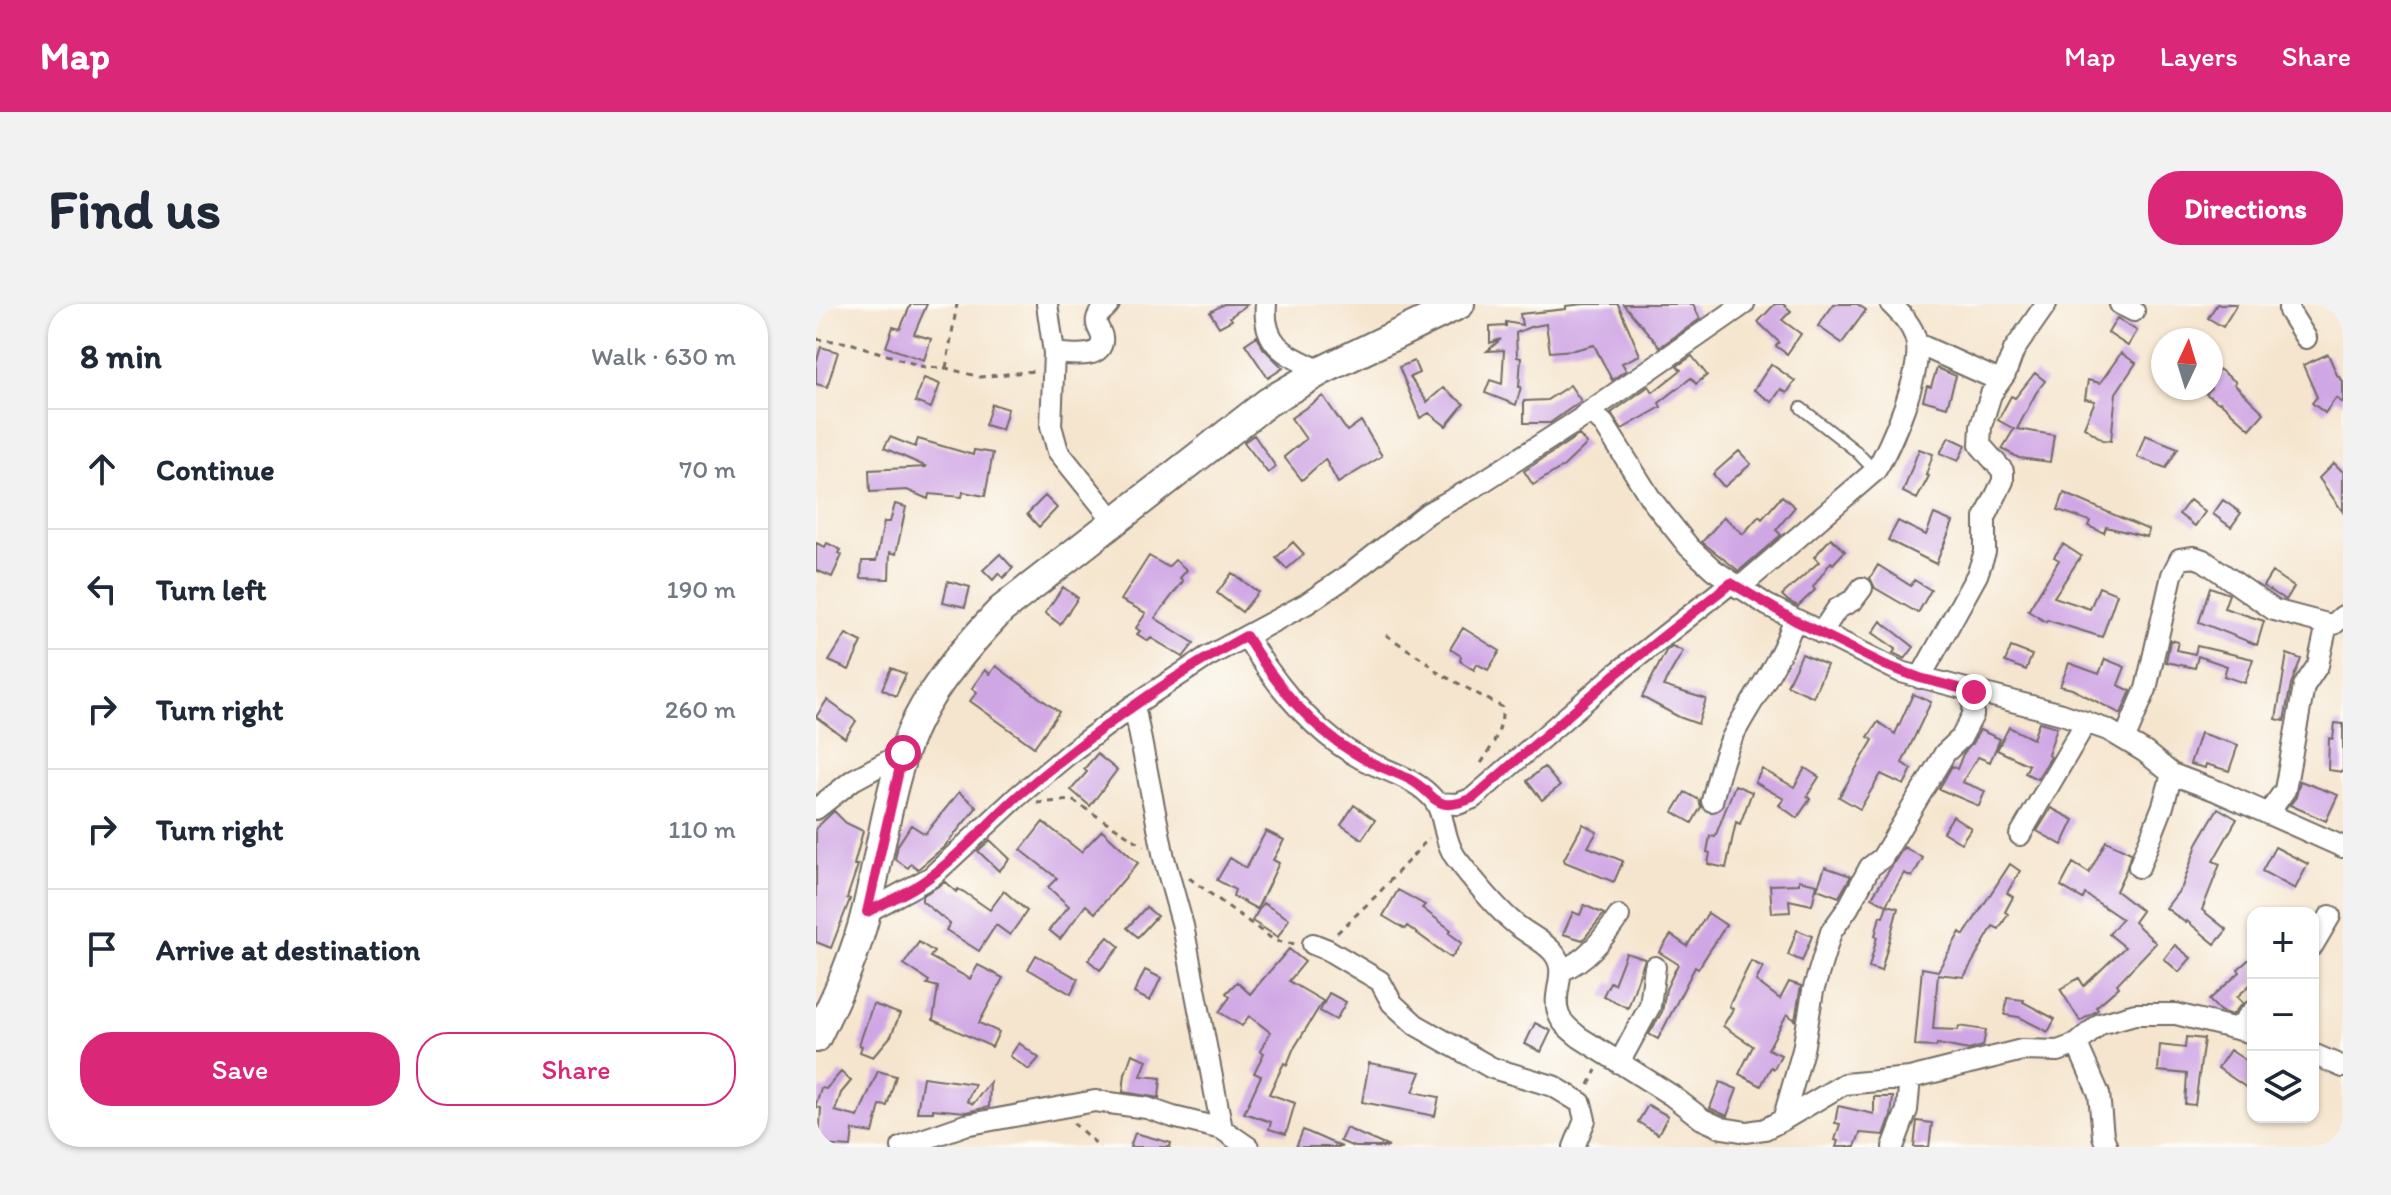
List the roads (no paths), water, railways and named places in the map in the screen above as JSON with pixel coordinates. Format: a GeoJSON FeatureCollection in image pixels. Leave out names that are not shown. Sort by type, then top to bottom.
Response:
{"type":"FeatureCollection","features":[{"type":"Feature","properties":{"kind":"street"},"geometry":{"type":"LineString","coordinates":[[1047,304],[1054,361],[1051,426],[1058,451],[1115,522]]}},
{"type":"Feature","properties":{"kind":"street"},"geometry":{"type":"LineString","coordinates":[[1054,361],[1098,351],[1102,343],[1096,321],[1109,304]]}},
{"type":"Feature","properties":{"kind":"street"},"geometry":{"type":"LineString","coordinates":[[1266,304],[1266,324],[1276,346],[1321,371]]}},
{"type":"Feature","properties":{"kind":"street"},"geometry":{"type":"LineString","coordinates":[[816,1038],[849,973],[867,912],[903,753],[917,719],[970,643],[1001,610],[1268,402],[1321,371],[1460,304]]}},
{"type":"Feature","properties":{"kind":"street"},"geometry":{"type":"LineString","coordinates":[[867,912],[931,877],[1029,787],[1134,705],[1207,657],[1306,604],[1349,575],[1428,513],[1473,488],[1583,416],[1744,304]]}},
{"type":"Feature","properties":{"kind":"street"},"geometry":{"type":"LineString","coordinates":[[1439,813],[1473,798],[1617,673],[1735,585],[1875,471],[1893,440],[1912,379],[1918,344],[1912,327],[1891,304]]}},
{"type":"Feature","properties":{"kind":"street"},"geometry":{"type":"LineString","coordinates":[[1920,678],[1977,575],[1985,552],[1985,518],[2003,481],[2003,471],[1984,452],[1979,438],[1985,412],[2014,350],[2046,304]]}},
{"type":"Feature","properties":{"kind":"street"},"geometry":{"type":"LineString","coordinates":[[2289,304],[2289,311],[2306,338]]}},
{"type":"Feature","properties":{"kind":"street"},"geometry":{"type":"LineString","coordinates":[[1918,344],[2000,381]]}},
{"type":"Feature","properties":{"kind":"street"},"geometry":{"type":"LineString","coordinates":[[1583,416],[1599,418],[1668,522],[1689,547],[1735,585],[1794,620],[1885,665],[1920,678],[2086,722],[2125,738],[2172,774],[2343,847]]}},
{"type":"Feature","properties":{"kind":"street"},"geometry":{"type":"LineString","coordinates":[[2125,738],[2146,689],[2172,575],[2180,559],[2203,560],[2274,610],[2335,620],[2318,665],[2304,686],[2285,790],[2268,814]]}},
{"type":"Feature","properties":{"kind":"street"},"geometry":{"type":"LineString","coordinates":[[1821,633],[1837,609],[1853,600],[1862,588]]}},
{"type":"Feature","properties":{"kind":"street"},"geometry":{"type":"LineString","coordinates":[[1712,801],[1734,733],[1771,675],[1794,620]]}},
{"type":"Feature","properties":{"kind":"street"},"geometry":{"type":"LineString","coordinates":[[1246,636],[1287,695],[1315,724],[1362,759],[1413,781],[1439,813],[1455,856],[1509,919],[1555,954],[1561,971],[1557,1000],[1560,1019],[1579,1037],[1671,1095],[1702,1119],[1743,1140],[1844,1084],[1910,1078],[1980,1063],[2011,1052],[2058,1051],[2077,1044],[2094,1027],[2107,1021],[2145,1012],[2176,1014],[2245,1031]]}},
{"type":"Feature","properties":{"kind":"street"},"geometry":{"type":"LineString","coordinates":[[1783,1120],[1803,1050],[1813,991],[1831,932],[1866,873],[1882,858],[1945,753],[1961,738],[1973,715],[1974,692]]}},
{"type":"Feature","properties":{"kind":"street"},"geometry":{"type":"LineString","coordinates":[[1134,705],[1164,858],[1183,926],[1222,1129]]}},
{"type":"Feature","properties":{"kind":"street"},"geometry":{"type":"LineString","coordinates":[[2020,835],[2086,722]]}},
{"type":"Feature","properties":{"kind":"street"},"geometry":{"type":"LineString","coordinates":[[816,809],[853,780],[903,753]]}},
{"type":"Feature","properties":{"kind":"street"},"geometry":{"type":"LineString","coordinates":[[2139,867],[2172,774]]}},
{"type":"Feature","properties":{"kind":"street"},"geometry":{"type":"LineString","coordinates":[[1561,971],[1581,961],[1619,916]]}},
{"type":"Feature","properties":{"kind":"street"},"geometry":{"type":"LineString","coordinates":[[2319,935],[2330,916]]}},
{"type":"Feature","properties":{"kind":"street"},"geometry":{"type":"LineString","coordinates":[[1313,944],[1380,981],[1392,1003],[1416,1025],[1492,1068],[1553,1086],[1581,1103],[1585,1120],[1574,1147]]}},
{"type":"Feature","properties":{"kind":"street"},"geometry":{"type":"LineString","coordinates":[[1612,1058],[1650,1006],[1655,967]]}},
{"type":"Feature","properties":{"kind":"street"},"geometry":{"type":"LineString","coordinates":[[2077,1044],[2099,1094],[2107,1147]]}},
{"type":"Feature","properties":{"kind":"street"},"geometry":{"type":"LineString","coordinates":[[2319,1057],[2343,1067]]}},
{"type":"Feature","properties":{"kind":"street"},"geometry":{"type":"LineString","coordinates":[[1893,1147],[1907,1110],[1910,1078]]}},
{"type":"Feature","properties":{"kind":"street"},"geometry":{"type":"LineString","coordinates":[[902,1147],[948,1140],[995,1118],[1095,1101],[1147,1108],[1222,1129],[1248,1147]]}},
{"type":"Feature","properties":{"kind":"lane"},"geometry":{"type":"LineString","coordinates":[[1801,408],[1856,451],[1875,471]]}}]}
